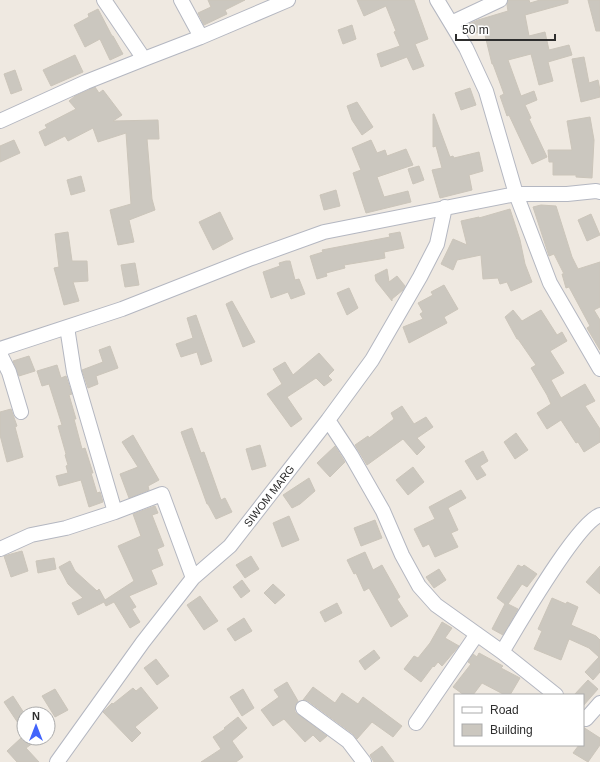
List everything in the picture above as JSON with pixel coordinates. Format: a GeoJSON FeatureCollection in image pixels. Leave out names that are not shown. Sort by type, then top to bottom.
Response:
{"type":"FeatureCollection","features":[{"type":"Feature","properties":{"kind":"street"},"geometry":{"type":"LineString","coordinates":[[104,0],[144,60]]}},
{"type":"Feature","properties":{"kind":"street"},"geometry":{"type":"LineString","coordinates":[[181,0],[201,37]]}},
{"type":"Feature","properties":{"kind":"street"},"geometry":{"type":"LineString","coordinates":[[0,121],[86,82],[201,37],[288,0]]}},
{"type":"Feature","properties":{"kind":"street"},"geometry":{"type":"LineString","coordinates":[[437,0],[466,48],[486,91],[516,194],[550,284],[600,369]]}},
{"type":"Feature","properties":{"kind":"street"},"geometry":{"type":"LineString","coordinates":[[451,23],[500,0]]}},
{"type":"Feature","properties":{"kind":"street"},"geometry":{"type":"LineString","coordinates":[[0,349],[122,309],[249,259],[324,232],[516,194],[567,194],[600,192]]}},
{"type":"Feature","properties":{"kind":"street","name":"SIWOM MARG"},"geometry":{"type":"LineString","coordinates":[[57,762],[143,642],[194,578],[230,546],[328,420],[372,360],[420,277],[437,244],[446,208]]}},
{"type":"Feature","properties":{"kind":"street"},"geometry":{"type":"LineString","coordinates":[[66,327],[74,372],[115,512]]}},
{"type":"Feature","properties":{"kind":"street"},"geometry":{"type":"LineString","coordinates":[[0,354],[9,372],[21,412]]}},
{"type":"Feature","properties":{"kind":"street"},"geometry":{"type":"LineString","coordinates":[[328,420],[351,455],[383,512],[402,555],[419,586],[436,605],[502,652],[555,694]]}},
{"type":"Feature","properties":{"kind":"street"},"geometry":{"type":"LineString","coordinates":[[0,549],[31,535],[66,528],[115,512],[162,494],[194,578]]}},
{"type":"Feature","properties":{"kind":"street"},"geometry":{"type":"LineString","coordinates":[[502,652],[545,583],[578,534],[595,517],[600,515]]}},
{"type":"Feature","properties":{"kind":"street"},"geometry":{"type":"LineString","coordinates":[[416,723],[477,634]]}},
{"type":"Feature","properties":{"kind":"street"},"geometry":{"type":"LineString","coordinates":[[584,717],[586,719],[600,703]]}},
{"type":"Feature","properties":{"kind":"street"},"geometry":{"type":"LineString","coordinates":[[303,708],[348,741],[364,762]]}},
{"type":"Feature","properties":{"kind":"building"},"geometry":{"type":"Polygon","coordinates":[[[208,0],[245,0],[225,10],[227,14],[204,25],[198,13],[211,7],[208,0]]]}},
{"type":"Feature","properties":{"kind":"building"},"geometry":{"type":"Polygon","coordinates":[[[357,0],[414,0],[428,39],[415,44],[424,66],[413,70],[407,57],[381,67],[377,54],[400,46],[394,32],[396,31],[386,6],[364,16],[357,0]]]}},
{"type":"Feature","properties":{"kind":"building"},"geometry":{"type":"Polygon","coordinates":[[[508,0],[529,0],[530,3],[540,0],[568,0],[568,3],[525,15],[529,36],[545,32],[549,50],[569,45],[572,55],[548,62],[553,81],[539,85],[531,54],[508,60],[521,96],[534,91],[537,100],[525,105],[531,118],[529,119],[547,157],[532,164],[509,115],[507,116],[500,96],[504,94],[492,64],[484,31],[472,34],[469,24],[508,11],[508,0]]]}},
{"type":"Feature","properties":{"kind":"building"},"geometry":{"type":"Polygon","coordinates":[[[588,0],[600,0],[600,31],[596,31],[588,0]]]}},
{"type":"Feature","properties":{"kind":"building"},"geometry":{"type":"Polygon","coordinates":[[[98,9],[123,54],[110,60],[100,39],[85,47],[74,25],[89,17],[88,14],[98,9]]]}},
{"type":"Feature","properties":{"kind":"building"},"geometry":{"type":"Polygon","coordinates":[[[352,25],[356,39],[343,44],[338,30],[352,25]]]}},
{"type":"Feature","properties":{"kind":"building"},"geometry":{"type":"Polygon","coordinates":[[[75,55],[83,72],[51,86],[43,70],[75,55]]]}},
{"type":"Feature","properties":{"kind":"building"},"geometry":{"type":"Polygon","coordinates":[[[584,57],[589,83],[598,80],[600,97],[581,102],[572,59],[584,57]]]}},
{"type":"Feature","properties":{"kind":"building"},"geometry":{"type":"Polygon","coordinates":[[[15,70],[22,90],[11,94],[4,74],[15,70]]]}},
{"type":"Feature","properties":{"kind":"building"},"geometry":{"type":"Polygon","coordinates":[[[95,87],[99,93],[103,90],[122,115],[113,121],[158,120],[159,139],[147,139],[152,199],[155,210],[129,220],[134,242],[118,245],[110,210],[131,204],[126,133],[98,142],[93,128],[68,141],[65,136],[45,146],[39,132],[47,128],[45,125],[76,109],[69,101],[75,96],[95,87]]]}},
{"type":"Feature","properties":{"kind":"building"},"geometry":{"type":"Polygon","coordinates":[[[470,88],[476,105],[461,110],[455,93],[470,88]]]}},
{"type":"Feature","properties":{"kind":"building"},"geometry":{"type":"Polygon","coordinates":[[[357,102],[373,127],[362,135],[352,120],[347,106],[357,102]]]}},
{"type":"Feature","properties":{"kind":"building"},"geometry":{"type":"Polygon","coordinates":[[[433,114],[450,157],[453,156],[454,158],[479,152],[483,171],[469,175],[472,190],[440,198],[432,170],[442,168],[436,146],[433,147],[433,114]]]}},
{"type":"Feature","properties":{"kind":"building"},"geometry":{"type":"Polygon","coordinates":[[[590,117],[594,140],[592,178],[576,177],[576,175],[553,175],[553,162],[549,162],[548,150],[572,150],[567,121],[590,117]]]}},
{"type":"Feature","properties":{"kind":"building"},"geometry":{"type":"Polygon","coordinates":[[[14,140],[20,153],[0,162],[0,146],[14,140]]]}},
{"type":"Feature","properties":{"kind":"building"},"geometry":{"type":"Polygon","coordinates":[[[371,140],[377,153],[385,150],[387,156],[406,149],[413,165],[377,177],[384,197],[408,191],[411,202],[366,213],[353,173],[361,170],[352,148],[371,140]]]}},
{"type":"Feature","properties":{"kind":"building"},"geometry":{"type":"Polygon","coordinates":[[[419,166],[424,180],[413,184],[408,169],[419,166]]]}},
{"type":"Feature","properties":{"kind":"building"},"geometry":{"type":"Polygon","coordinates":[[[81,176],[85,191],[71,195],[67,180],[81,176]]]}},
{"type":"Feature","properties":{"kind":"building"},"geometry":{"type":"Polygon","coordinates":[[[336,190],[340,206],[324,210],[320,195],[336,190]]]}},
{"type":"Feature","properties":{"kind":"building"},"geometry":{"type":"Polygon","coordinates":[[[541,205],[556,206],[572,257],[578,269],[600,262],[600,307],[594,310],[600,320],[600,350],[587,328],[590,326],[569,287],[566,288],[562,274],[564,274],[554,254],[549,256],[533,207],[541,205]]]}},
{"type":"Feature","properties":{"kind":"building"},"geometry":{"type":"Polygon","coordinates":[[[510,209],[520,240],[525,264],[532,282],[511,291],[507,282],[500,284],[498,278],[483,279],[481,255],[457,260],[453,270],[441,264],[453,239],[467,245],[461,221],[479,218],[510,209]]]}},
{"type":"Feature","properties":{"kind":"building"},"geometry":{"type":"Polygon","coordinates":[[[220,212],[233,239],[213,250],[199,222],[220,212]]]}},
{"type":"Feature","properties":{"kind":"building"},"geometry":{"type":"Polygon","coordinates":[[[591,214],[600,235],[587,241],[578,220],[591,214]]]}},
{"type":"Feature","properties":{"kind":"building"},"geometry":{"type":"Polygon","coordinates":[[[68,232],[72,261],[87,261],[88,281],[73,282],[79,301],[64,305],[54,268],[59,267],[55,234],[68,232]]]}},
{"type":"Feature","properties":{"kind":"building"},"geometry":{"type":"Polygon","coordinates":[[[400,232],[404,248],[384,252],[385,258],[344,265],[345,268],[326,273],[327,276],[317,279],[310,256],[323,252],[322,250],[390,237],[389,234],[400,232]]]}},
{"type":"Feature","properties":{"kind":"building"},"geometry":{"type":"Polygon","coordinates":[[[290,261],[295,280],[299,279],[305,294],[291,299],[288,292],[271,298],[263,272],[280,266],[279,263],[290,261]]]}},
{"type":"Feature","properties":{"kind":"building"},"geometry":{"type":"Polygon","coordinates":[[[135,263],[139,285],[125,287],[121,265],[135,263]]]}},
{"type":"Feature","properties":{"kind":"building"},"geometry":{"type":"Polygon","coordinates":[[[387,269],[389,282],[397,276],[405,286],[403,290],[392,299],[392,301],[376,281],[375,275],[387,269]]]}},
{"type":"Feature","properties":{"kind":"building"},"geometry":{"type":"Polygon","coordinates":[[[444,285],[458,309],[444,317],[447,323],[409,343],[403,327],[423,319],[420,314],[423,312],[418,303],[433,295],[431,292],[444,285]]]}},
{"type":"Feature","properties":{"kind":"building"},"geometry":{"type":"Polygon","coordinates":[[[349,288],[358,308],[347,315],[337,293],[349,288]]]}},
{"type":"Feature","properties":{"kind":"building"},"geometry":{"type":"Polygon","coordinates":[[[232,301],[255,342],[243,347],[226,304],[232,301]]]}},
{"type":"Feature","properties":{"kind":"building"},"geometry":{"type":"Polygon","coordinates":[[[513,310],[522,321],[541,310],[557,335],[562,332],[567,341],[550,351],[564,373],[551,380],[561,398],[585,384],[595,401],[585,406],[600,429],[600,442],[584,452],[578,442],[576,443],[561,420],[547,429],[537,413],[551,404],[531,368],[536,365],[517,339],[505,317],[513,310]]]}},
{"type":"Feature","properties":{"kind":"building"},"geometry":{"type":"Polygon","coordinates":[[[196,315],[212,361],[201,365],[197,352],[181,357],[176,344],[193,338],[187,318],[196,315]]]}},
{"type":"Feature","properties":{"kind":"building"},"geometry":{"type":"Polygon","coordinates":[[[110,346],[118,368],[96,376],[98,384],[88,388],[82,370],[103,362],[99,350],[110,346]]]}},
{"type":"Feature","properties":{"kind":"building"},"geometry":{"type":"Polygon","coordinates":[[[319,353],[334,370],[328,376],[332,380],[324,386],[316,378],[287,397],[302,419],[291,427],[267,394],[282,384],[273,369],[285,362],[293,375],[319,353]]]}},
{"type":"Feature","properties":{"kind":"building"},"geometry":{"type":"Polygon","coordinates":[[[29,356],[35,371],[19,376],[13,361],[29,356]]]}},
{"type":"Feature","properties":{"kind":"building"},"geometry":{"type":"Polygon","coordinates":[[[57,365],[61,378],[66,376],[72,394],[69,395],[82,449],[85,448],[93,473],[91,473],[97,493],[100,492],[103,502],[89,507],[81,480],[59,486],[56,476],[68,473],[66,466],[68,465],[66,454],[58,426],[62,425],[49,384],[42,386],[37,371],[57,365]]]}},
{"type":"Feature","properties":{"kind":"building"},"geometry":{"type":"Polygon","coordinates":[[[402,406],[414,424],[426,417],[433,427],[417,438],[425,447],[417,455],[403,439],[367,465],[355,445],[368,436],[369,438],[394,419],[391,413],[402,406]]]}},
{"type":"Feature","properties":{"kind":"building"},"geometry":{"type":"Polygon","coordinates":[[[11,409],[17,426],[15,427],[23,457],[7,462],[0,435],[0,412],[11,409]]]}},
{"type":"Feature","properties":{"kind":"building"},"geometry":{"type":"Polygon","coordinates":[[[192,428],[201,453],[204,452],[221,500],[225,498],[232,512],[216,519],[207,504],[181,432],[192,428]]]}},
{"type":"Feature","properties":{"kind":"building"},"geometry":{"type":"Polygon","coordinates":[[[516,433],[528,450],[515,459],[504,442],[516,433]]]}},
{"type":"Feature","properties":{"kind":"building"},"geometry":{"type":"Polygon","coordinates":[[[133,435],[159,480],[148,486],[149,490],[129,498],[120,474],[138,467],[122,442],[133,435]]]}},
{"type":"Feature","properties":{"kind":"building"},"geometry":{"type":"Polygon","coordinates":[[[260,445],[266,466],[252,470],[246,449],[260,445]]]}},
{"type":"Feature","properties":{"kind":"building"},"geometry":{"type":"Polygon","coordinates":[[[335,446],[345,462],[330,477],[317,463],[335,446]]]}},
{"type":"Feature","properties":{"kind":"building"},"geometry":{"type":"Polygon","coordinates":[[[483,451],[488,461],[480,466],[486,475],[477,480],[465,461],[483,451]]]}},
{"type":"Feature","properties":{"kind":"building"},"geometry":{"type":"Polygon","coordinates":[[[413,467],[424,482],[408,495],[396,480],[413,467]]]}},
{"type":"Feature","properties":{"kind":"building"},"geometry":{"type":"Polygon","coordinates":[[[309,478],[315,491],[300,504],[292,508],[283,495],[309,478]]]}},
{"type":"Feature","properties":{"kind":"building"},"geometry":{"type":"Polygon","coordinates":[[[461,490],[466,498],[448,508],[458,530],[451,533],[458,547],[435,557],[429,544],[423,547],[414,529],[435,519],[429,507],[461,490]]]}},
{"type":"Feature","properties":{"kind":"building"},"geometry":{"type":"Polygon","coordinates":[[[155,506],[158,513],[152,515],[164,546],[157,549],[163,565],[151,570],[157,584],[129,596],[136,607],[132,609],[140,622],[130,628],[114,602],[106,606],[104,602],[78,615],[72,603],[83,598],[68,584],[59,567],[70,561],[75,571],[97,591],[99,589],[105,600],[134,581],[118,546],[141,536],[133,514],[155,506]]]}},
{"type":"Feature","properties":{"kind":"building"},"geometry":{"type":"Polygon","coordinates":[[[289,516],[299,540],[282,547],[273,523],[289,516]]]}},
{"type":"Feature","properties":{"kind":"building"},"geometry":{"type":"Polygon","coordinates":[[[375,520],[382,538],[361,546],[354,528],[375,520]]]}},
{"type":"Feature","properties":{"kind":"building"},"geometry":{"type":"Polygon","coordinates":[[[22,551],[28,571],[11,577],[4,556],[22,551]]]}},
{"type":"Feature","properties":{"kind":"building"},"geometry":{"type":"Polygon","coordinates":[[[365,552],[373,570],[382,565],[400,597],[397,599],[408,616],[391,627],[369,588],[364,591],[356,573],[354,574],[347,560],[365,552]]]}},
{"type":"Feature","properties":{"kind":"building"},"geometry":{"type":"Polygon","coordinates":[[[251,556],[259,569],[245,578],[236,565],[251,556]]]}},
{"type":"Feature","properties":{"kind":"building"},"geometry":{"type":"Polygon","coordinates":[[[54,558],[56,569],[38,573],[36,561],[54,558]]]}},
{"type":"Feature","properties":{"kind":"building"},"geometry":{"type":"Polygon","coordinates":[[[518,565],[522,567],[524,565],[537,574],[527,587],[522,584],[508,604],[518,609],[503,635],[492,629],[505,604],[497,598],[518,565]]]}},
{"type":"Feature","properties":{"kind":"building"},"geometry":{"type":"Polygon","coordinates":[[[600,566],[600,594],[586,582],[600,566]]]}},
{"type":"Feature","properties":{"kind":"building"},"geometry":{"type":"Polygon","coordinates":[[[439,569],[446,580],[434,588],[426,577],[439,569]]]}},
{"type":"Feature","properties":{"kind":"building"},"geometry":{"type":"Polygon","coordinates":[[[242,580],[250,591],[241,598],[233,587],[242,580]]]}},
{"type":"Feature","properties":{"kind":"building"},"geometry":{"type":"Polygon","coordinates":[[[273,584],[285,595],[275,604],[264,593],[273,584]]]}},
{"type":"Feature","properties":{"kind":"building"},"geometry":{"type":"Polygon","coordinates":[[[200,596],[218,621],[204,630],[187,605],[200,596]]]}},
{"type":"Feature","properties":{"kind":"building"},"geometry":{"type":"Polygon","coordinates":[[[552,598],[578,607],[571,625],[596,636],[600,640],[600,672],[593,680],[585,672],[599,657],[589,648],[569,639],[561,660],[534,649],[542,631],[538,629],[552,598]]]}},
{"type":"Feature","properties":{"kind":"building"},"geometry":{"type":"Polygon","coordinates":[[[337,603],[342,613],[325,622],[320,612],[337,603]]]}},
{"type":"Feature","properties":{"kind":"building"},"geometry":{"type":"Polygon","coordinates":[[[244,618],[252,631],[235,641],[227,629],[244,618]]]}},
{"type":"Feature","properties":{"kind":"building"},"geometry":{"type":"Polygon","coordinates":[[[442,622],[452,628],[445,638],[459,646],[442,666],[438,662],[434,667],[433,666],[421,682],[404,669],[414,656],[418,658],[430,643],[442,622]]]}},
{"type":"Feature","properties":{"kind":"building"},"geometry":{"type":"Polygon","coordinates":[[[374,650],[380,658],[365,670],[359,661],[374,650]]]}},
{"type":"Feature","properties":{"kind":"building"},"geometry":{"type":"Polygon","coordinates":[[[479,653],[503,666],[501,668],[520,678],[511,694],[503,694],[482,683],[474,694],[463,694],[453,687],[471,664],[468,662],[473,654],[477,657],[479,653]]]}},
{"type":"Feature","properties":{"kind":"building"},"geometry":{"type":"Polygon","coordinates":[[[156,659],[169,676],[157,685],[144,668],[156,659]]]}},
{"type":"Feature","properties":{"kind":"building"},"geometry":{"type":"Polygon","coordinates":[[[588,680],[598,689],[584,705],[584,694],[575,694],[588,680]]]}},
{"type":"Feature","properties":{"kind":"building"},"geometry":{"type":"Polygon","coordinates":[[[287,682],[298,701],[295,707],[295,712],[327,736],[320,742],[313,735],[305,742],[284,719],[273,726],[261,710],[279,697],[274,690],[287,682]]]}},
{"type":"Feature","properties":{"kind":"building"},"geometry":{"type":"Polygon","coordinates":[[[141,687],[158,708],[135,727],[141,733],[132,742],[103,712],[112,703],[113,704],[133,688],[136,691],[141,687]]]}},
{"type":"Feature","properties":{"kind":"building"},"geometry":{"type":"Polygon","coordinates":[[[313,687],[335,703],[342,693],[358,704],[363,697],[402,726],[393,737],[372,722],[357,739],[353,734],[308,701],[303,700],[313,687]]]}},
{"type":"Feature","properties":{"kind":"building"},"geometry":{"type":"Polygon","coordinates":[[[55,689],[68,710],[56,716],[56,706],[48,706],[42,696],[55,689]]]}},
{"type":"Feature","properties":{"kind":"building"},"geometry":{"type":"Polygon","coordinates":[[[243,689],[254,708],[242,716],[230,697],[243,689]]]}},
{"type":"Feature","properties":{"kind":"building"},"geometry":{"type":"Polygon","coordinates":[[[13,696],[19,706],[16,706],[16,720],[4,702],[13,696]]]}},
{"type":"Feature","properties":{"kind":"building"},"geometry":{"type":"Polygon","coordinates":[[[238,717],[247,728],[232,741],[243,757],[236,762],[201,762],[221,749],[213,737],[225,729],[224,728],[238,717]]]}},
{"type":"Feature","properties":{"kind":"building"},"geometry":{"type":"Polygon","coordinates":[[[584,728],[600,738],[600,745],[588,762],[573,753],[578,746],[584,746],[584,728]]]}},
{"type":"Feature","properties":{"kind":"building"},"geometry":{"type":"Polygon","coordinates":[[[16,743],[16,746],[29,746],[26,748],[39,762],[17,762],[7,751],[16,743]]]}},
{"type":"Feature","properties":{"kind":"building"},"geometry":{"type":"Polygon","coordinates":[[[382,746],[394,762],[374,762],[370,755],[382,746]]]}}]}
